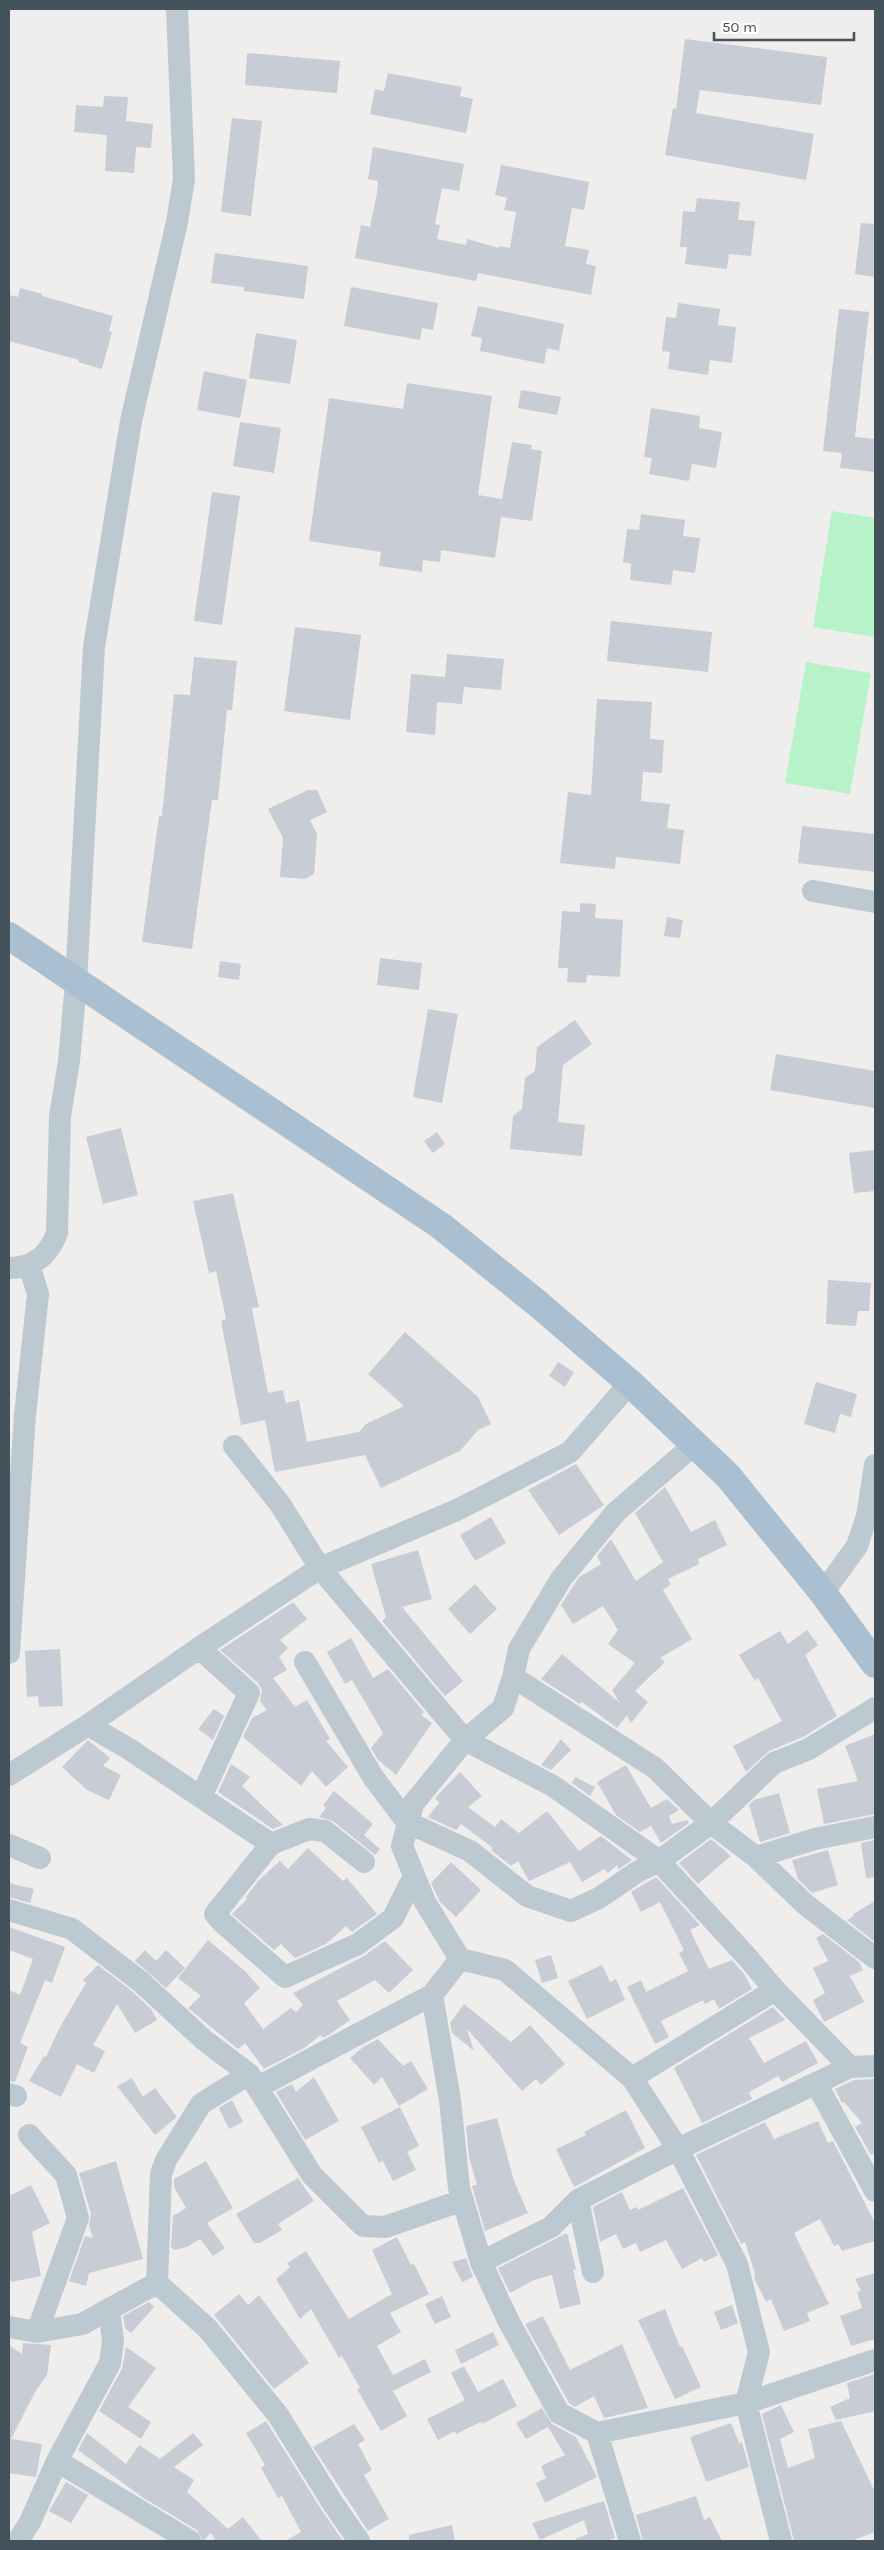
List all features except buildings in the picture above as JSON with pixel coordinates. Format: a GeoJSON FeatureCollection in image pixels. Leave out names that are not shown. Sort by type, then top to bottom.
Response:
{"type":"FeatureCollection","features":[{"type":"Feature","properties":{"kind":"main road"},"geometry":{"type":"LineString","coordinates":[[9,936],[441,1226],[630,1383],[728,1476],[822,1593],[875,1664]]}},
{"type":"Feature","properties":{"kind":"street"},"geometry":{"type":"LineString","coordinates":[[9,1653],[25,1415],[38,1294],[19,1266],[50,1250],[57,1233],[60,1116],[69,1061],[76,982],[94,647],[131,421],[177,222],[184,180],[177,9]]}},
{"type":"Feature","properties":{"kind":"street"},"geometry":{"type":"LineString","coordinates":[[813,891],[875,902]]}},
{"type":"Feature","properties":{"kind":"street"},"geometry":{"type":"LineString","coordinates":[[9,1775],[88,1725],[198,1648],[320,1568],[457,1510],[570,1452],[630,1383]]}},
{"type":"Feature","properties":{"kind":"street"},"geometry":{"type":"LineString","coordinates":[[695,1444],[616,1512],[562,1579],[518,1649],[513,1677],[503,1708],[465,1740],[413,1804],[402,1846],[425,1902],[460,1959],[505,1970],[632,2078],[678,2149],[737,2264],[759,2352],[746,2403],[781,2541]]}},
{"type":"Feature","properties":{"kind":"street"},"geometry":{"type":"LineString","coordinates":[[234,1446],[280,1504],[320,1568],[465,1740],[553,1786],[658,1861],[775,1990],[850,2067]]}},
{"type":"Feature","properties":{"kind":"street"},"geometry":{"type":"LineString","coordinates":[[822,1593],[857,1546],[867,1516],[875,1465]]}},
{"type":"Feature","properties":{"kind":"street"},"geometry":{"type":"LineString","coordinates":[[198,1648],[249,1693],[201,1797]]}},
{"type":"Feature","properties":{"kind":"street"},"geometry":{"type":"LineString","coordinates":[[305,1662],[373,1777],[407,1822],[470,1851],[527,1896],[571,1911],[599,1898],[637,1872],[658,1861],[711,1823],[774,1763],[809,1749],[875,1708]]}},
{"type":"Feature","properties":{"kind":"street"},"geometry":{"type":"LineString","coordinates":[[513,1677],[655,1768],[711,1823],[756,1857],[806,1905],[875,1958]]}},
{"type":"Feature","properties":{"kind":"street"},"geometry":{"type":"LineString","coordinates":[[88,1725],[271,1844]]}},
{"type":"Feature","properties":{"kind":"street"},"geometry":{"type":"LineString","coordinates":[[756,1857],[815,1839],[875,1827]]}},
{"type":"Feature","properties":{"kind":"street"},"geometry":{"type":"LineString","coordinates":[[364,1862],[325,1831],[309,1829],[271,1844],[215,1914],[285,1977],[358,1944],[393,1918],[414,1876]]}},
{"type":"Feature","properties":{"kind":"street"},"geometry":{"type":"LineString","coordinates":[[9,1844],[40,1858]]}},
{"type":"Feature","properties":{"kind":"street"},"geometry":{"type":"LineString","coordinates":[[9,1910],[72,1929],[141,1982],[204,2040],[253,2081],[312,2175],[363,2226],[385,2227],[463,2200]]}},
{"type":"Feature","properties":{"kind":"street"},"geometry":{"type":"LineString","coordinates":[[157,2283],[161,2174],[166,2160],[201,2104],[432,1995],[460,1959]]}},
{"type":"Feature","properties":{"kind":"street"},"geometry":{"type":"LineString","coordinates":[[632,2078],[775,1990]]}},
{"type":"Feature","properties":{"kind":"street"},"geometry":{"type":"LineString","coordinates":[[432,1995],[450,2100],[460,2188],[481,2262],[508,2320],[560,2413],[597,2433],[746,2403],[875,2360]]}},
{"type":"Feature","properties":{"kind":"street"},"geometry":{"type":"LineString","coordinates":[[481,2262],[551,2227],[578,2200],[678,2149],[850,2067],[875,2066]]}},
{"type":"Feature","properties":{"kind":"street"},"geometry":{"type":"LineString","coordinates":[[816,2083],[875,2191]]}},
{"type":"Feature","properties":{"kind":"street"},"geometry":{"type":"LineString","coordinates":[[29,2135],[66,2175],[78,2218],[37,2332]]}},
{"type":"Feature","properties":{"kind":"street"},"geometry":{"type":"LineString","coordinates":[[578,2200],[593,2272]]}},
{"type":"Feature","properties":{"kind":"street"},"geometry":{"type":"LineString","coordinates":[[9,2327],[37,2332],[82,2324],[157,2283]]}},
{"type":"Feature","properties":{"kind":"street"},"geometry":{"type":"LineString","coordinates":[[157,2283],[208,2329],[278,2415],[332,2502],[359,2541]]}},
{"type":"Feature","properties":{"kind":"street"},"geometry":{"type":"LineString","coordinates":[[18,2541],[19,2521],[57,2461],[110,2363],[113,2341],[109,2309]]}},
{"type":"Feature","properties":{"kind":"street"},"geometry":{"type":"LineString","coordinates":[[597,2433],[630,2541]]}},
{"type":"Feature","properties":{"kind":"street"},"geometry":{"type":"LineString","coordinates":[[57,2461],[190,2541]]}},
{"type":"Feature","properties":{"kind":"green space"},"geometry":{"type":"Polygon","coordinates":[[[832,511],[875,518],[875,637],[813,627],[832,511]]]}},
{"type":"Feature","properties":{"kind":"green space"},"geometry":{"type":"Polygon","coordinates":[[[806,662],[871,673],[850,794],[785,783],[806,662]]]}}]}
